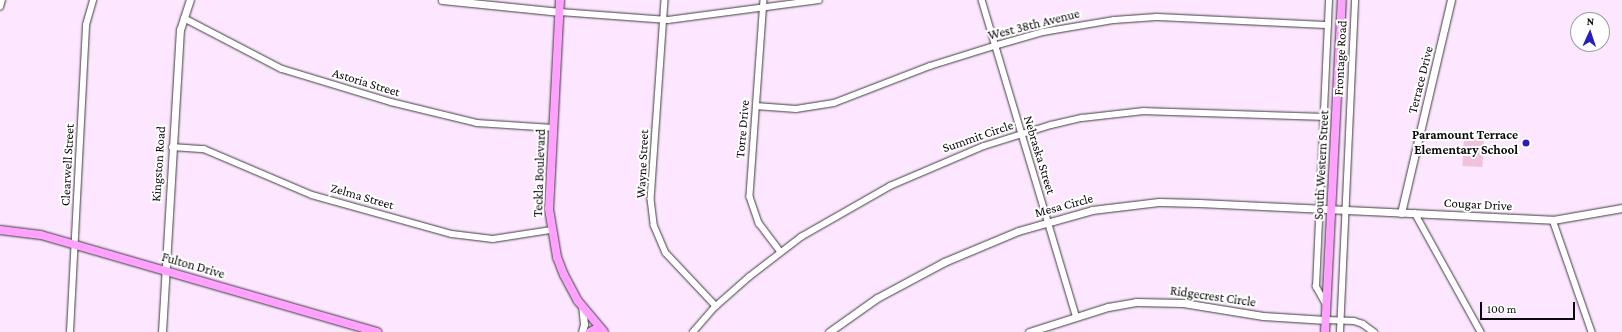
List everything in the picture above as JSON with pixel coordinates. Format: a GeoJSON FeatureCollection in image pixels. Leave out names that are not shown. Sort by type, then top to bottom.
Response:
{"type":"FeatureCollection","features":[{"type":"Feature","properties":{"kind":"main road","name":"Teckla Boulevard"},"geometry":{"type":"LineString","coordinates":[[560,0],[548,209],[551,230],[564,275],[582,306],[602,329]]}},
{"type":"Feature","properties":{"kind":"main road","name":"South Western Street"},"geometry":{"type":"LineString","coordinates":[[1326,332],[1342,0]]}},
{"type":"Feature","properties":{"kind":"main road","name":"Fulton Drive"},"geometry":{"type":"LineString","coordinates":[[0,230],[40,235],[377,332]]}},
{"type":"Feature","properties":{"kind":"main road"},"geometry":{"type":"LineString","coordinates":[[590,332],[602,329]]}},
{"type":"Feature","properties":{"kind":"street"},"geometry":{"type":"LineString","coordinates":[[0,7],[2,0]]}},
{"type":"Feature","properties":{"kind":"street","name":"Clearwell Street"},"geometry":{"type":"LineString","coordinates":[[70,332],[86,25],[93,0]]}},
{"type":"Feature","properties":{"kind":"street","name":"Kingston Road"},"geometry":{"type":"LineString","coordinates":[[162,332],[180,30],[190,0]]}},
{"type":"Feature","properties":{"kind":"street"},"geometry":{"type":"LineString","coordinates":[[442,0],[455,3],[664,20],[764,9],[819,0]]}},
{"type":"Feature","properties":{"kind":"street","name":"Wayne Street"},"geometry":{"type":"LineString","coordinates":[[665,0],[651,199],[654,225],[666,253],[716,306]]}},
{"type":"Feature","properties":{"kind":"street","name":"Torre Drive"},"geometry":{"type":"LineString","coordinates":[[764,0],[750,197],[759,223],[781,252]]}},
{"type":"Feature","properties":{"kind":"street","name":"Nebraska Street"},"geometry":{"type":"LineString","coordinates":[[982,0],[994,46],[1076,316]]}},
{"type":"Feature","properties":{"kind":"street"},"geometry":{"type":"LineString","coordinates":[[1327,306],[1316,287],[1329,0]]}},
{"type":"Feature","properties":{"kind":"street","name":"Frontage Road"},"geometry":{"type":"LineString","coordinates":[[1340,332],[1355,0]]}},
{"type":"Feature","properties":{"kind":"street","name":"Terrace Drive"},"geometry":{"type":"LineString","coordinates":[[1401,213],[1451,0]]}},
{"type":"Feature","properties":{"kind":"street","name":"West 38th Avenue"},"geometry":{"type":"LineString","coordinates":[[756,106],[796,109],[834,103],[930,66],[1043,32],[1128,19],[1156,17],[1328,24]]}},
{"type":"Feature","properties":{"kind":"street","name":"Astoria Street"},"geometry":{"type":"LineString","coordinates":[[184,18],[282,68],[391,102],[477,123],[553,128]]}},
{"type":"Feature","properties":{"kind":"street","name":"Summit Circle"},"geometry":{"type":"LineString","coordinates":[[694,332],[716,306],[781,252],[829,220],[890,186],[952,157],[1021,134],[1082,118],[1144,111],[1323,117]]}},
{"type":"Feature","properties":{"kind":"street","name":"Zelma Street"},"geometry":{"type":"LineString","coordinates":[[172,147],[204,149],[312,194],[452,234],[493,239],[551,230]]}},
{"type":"Feature","properties":{"kind":"street","name":"Mesa Circle"},"geometry":{"type":"LineString","coordinates":[[829,332],[877,298],[944,262],[1018,231],[1092,210],[1159,202],[1332,209]]}},
{"type":"Feature","properties":{"kind":"street","name":"Cougar Drive"},"geometry":{"type":"LineString","coordinates":[[1332,209],[1553,220],[1622,208]]}},
{"type":"Feature","properties":{"kind":"street"},"geometry":{"type":"LineString","coordinates":[[1415,213],[1481,332]]}},
{"type":"Feature","properties":{"kind":"street"},"geometry":{"type":"LineString","coordinates":[[1553,220],[1592,332]]}},
{"type":"Feature","properties":{"kind":"street","name":"Ridgecrest Circle"},"geometry":{"type":"LineString","coordinates":[[1029,332],[1108,307],[1157,302],[1183,303],[1263,316],[1326,320]]}},
{"type":"Feature","properties":{"kind":"street"},"geometry":{"type":"LineString","coordinates":[[582,306],[584,324],[582,332]]}},
{"type":"Feature","properties":{"kind":"street"},"geometry":{"type":"LineString","coordinates":[[1326,320],[1340,320],[1363,324],[1374,332]]}},
{"type":"Feature","properties":{"kind":"shaded area"},"geometry":{"type":"Polygon","coordinates":[[[1464,136],[1484,137],[1482,167],[1462,166],[1464,136]]]}},
{"type":"Feature","properties":{"kind":"place","name":"Paramount Terrace Elementary School"},"geometry":{"type":"Point","coordinates":[1526,143]}}]}
